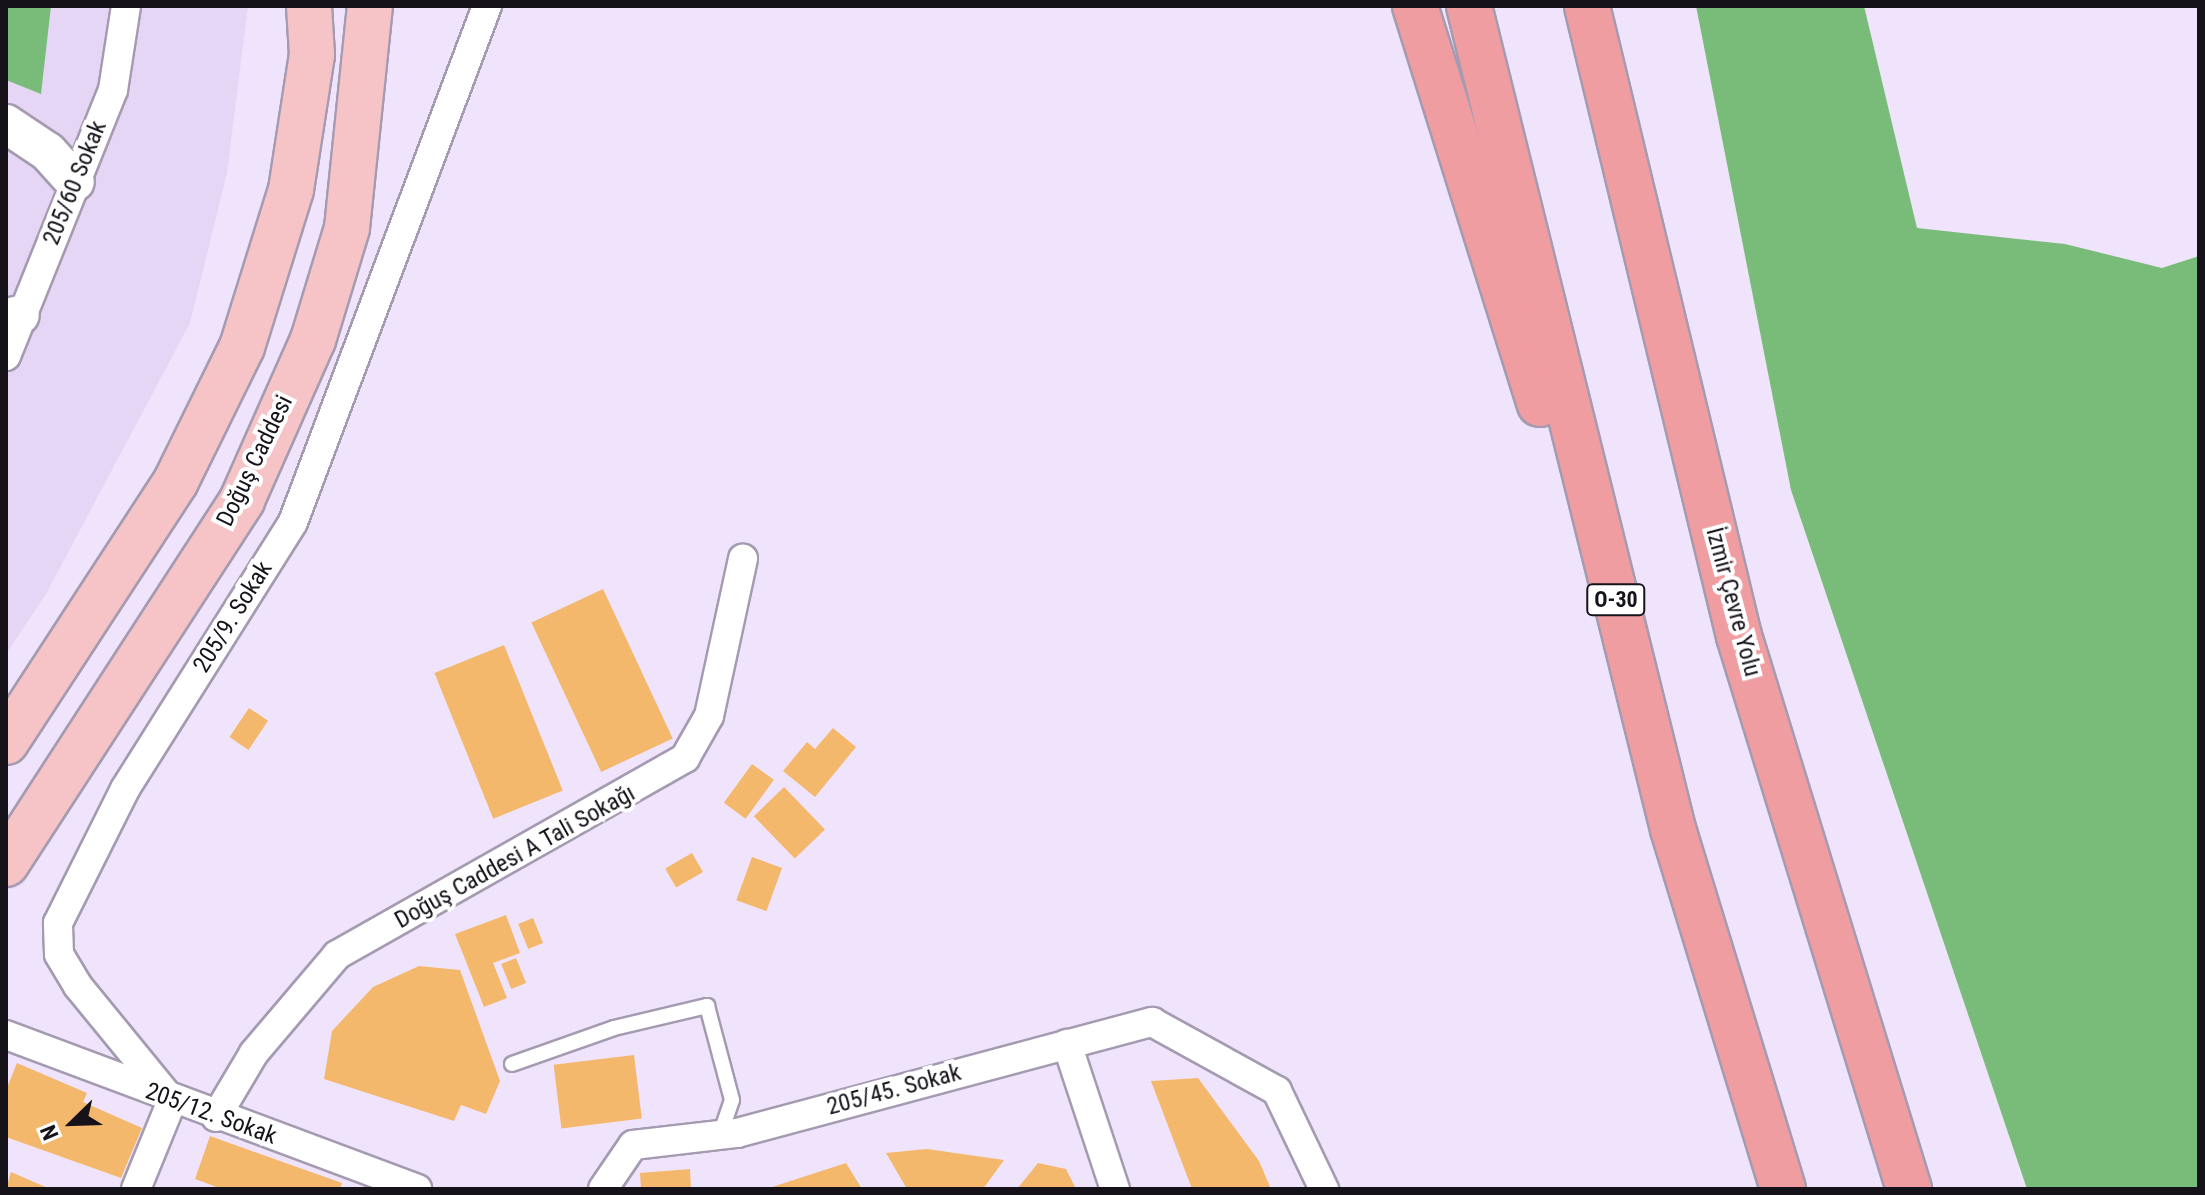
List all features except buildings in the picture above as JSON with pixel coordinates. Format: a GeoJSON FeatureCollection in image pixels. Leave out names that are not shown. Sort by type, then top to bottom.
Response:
{"type":"FeatureCollection","features":[{"type":"Feature","properties":{"kind":"highway"},"geometry":{"type":"LineString","coordinates":[[1415,6],[1673,829]]}},
{"type":"Feature","properties":{"kind":"highway","name":"O-30"},"geometry":{"type":"LineString","coordinates":[[1469,6],[1673,829],[1783,1189]]}},
{"type":"Feature","properties":{"kind":"highway","name":"İzmir Çevre Yolu"},"geometry":{"type":"LineString","coordinates":[[1587,6],[1739,636],[1909,1189]]}},
{"type":"Feature","properties":{"kind":"main road"},"geometry":{"type":"LineString","coordinates":[[6,742],[176,481],[242,347],[291,190],[312,55],[309,6]]}},
{"type":"Feature","properties":{"kind":"main road","name":"Doğuş Caddesi"},"geometry":{"type":"LineString","coordinates":[[6,864],[242,500],[313,340],[347,228],[370,6]]}},
{"type":"Feature","properties":{"kind":"street","name":"205/60 Sokak"},"geometry":{"type":"LineString","coordinates":[[6,356],[13,317],[113,90],[126,6]]}},
{"type":"Feature","properties":{"kind":"street","name":"205/9. Sokak"},"geometry":{"type":"LineString","coordinates":[[172,1101],[78,986],[59,954],[58,923],[125,789],[293,522],[487,6]]}},
{"type":"Feature","properties":{"kind":"street"},"geometry":{"type":"LineString","coordinates":[[6,124],[48,152],[75,182]]}},
{"type":"Feature","properties":{"kind":"street","name":"Doğuş Caddesi A Tali Sokağı"},"geometry":{"type":"LineString","coordinates":[[216,1117],[254,1053],[337,955],[641,788],[685,758],[709,716],[743,559]]}},
{"type":"Feature","properties":{"kind":"street","name":"205/45. Sokak"},"geometry":{"type":"LineString","coordinates":[[603,1189],[633,1145],[720,1135],[1152,1022],[1182,1035],[1277,1091],[1324,1189]]}},
{"type":"Feature","properties":{"kind":"street","name":"205/12. Sokak"},"geometry":{"type":"LineString","coordinates":[[6,1035],[172,1101],[417,1189]]}},
{"type":"Feature","properties":{"kind":"street"},"geometry":{"type":"LineString","coordinates":[[1067,1044],[1115,1189]]}},
{"type":"Feature","properties":{"kind":"street"},"geometry":{"type":"LineString","coordinates":[[136,1189],[172,1101]]}},
{"type":"Feature","properties":{"kind":"lane"},"geometry":{"type":"LineString","coordinates":[[512,1064],[614,1028],[707,1006],[732,1100],[720,1135]]}},
{"type":"Feature","properties":{"kind":"shaded area"},"geometry":{"type":"Polygon","coordinates":[[[6,6],[248,6],[227,173],[190,323],[46,594],[6,654],[6,6]]]}},
{"type":"Feature","properties":{"kind":"green space"},"geometry":{"type":"Polygon","coordinates":[[[6,6],[51,6],[41,94],[6,80],[6,6]]]}},
{"type":"Feature","properties":{"kind":"green space"},"geometry":{"type":"Polygon","coordinates":[[[1696,6],[1864,6],[1917,228],[2065,244],[2162,268],[2199,256],[2199,1189],[2027,1189],[1791,490],[1696,6]]]}}]}
